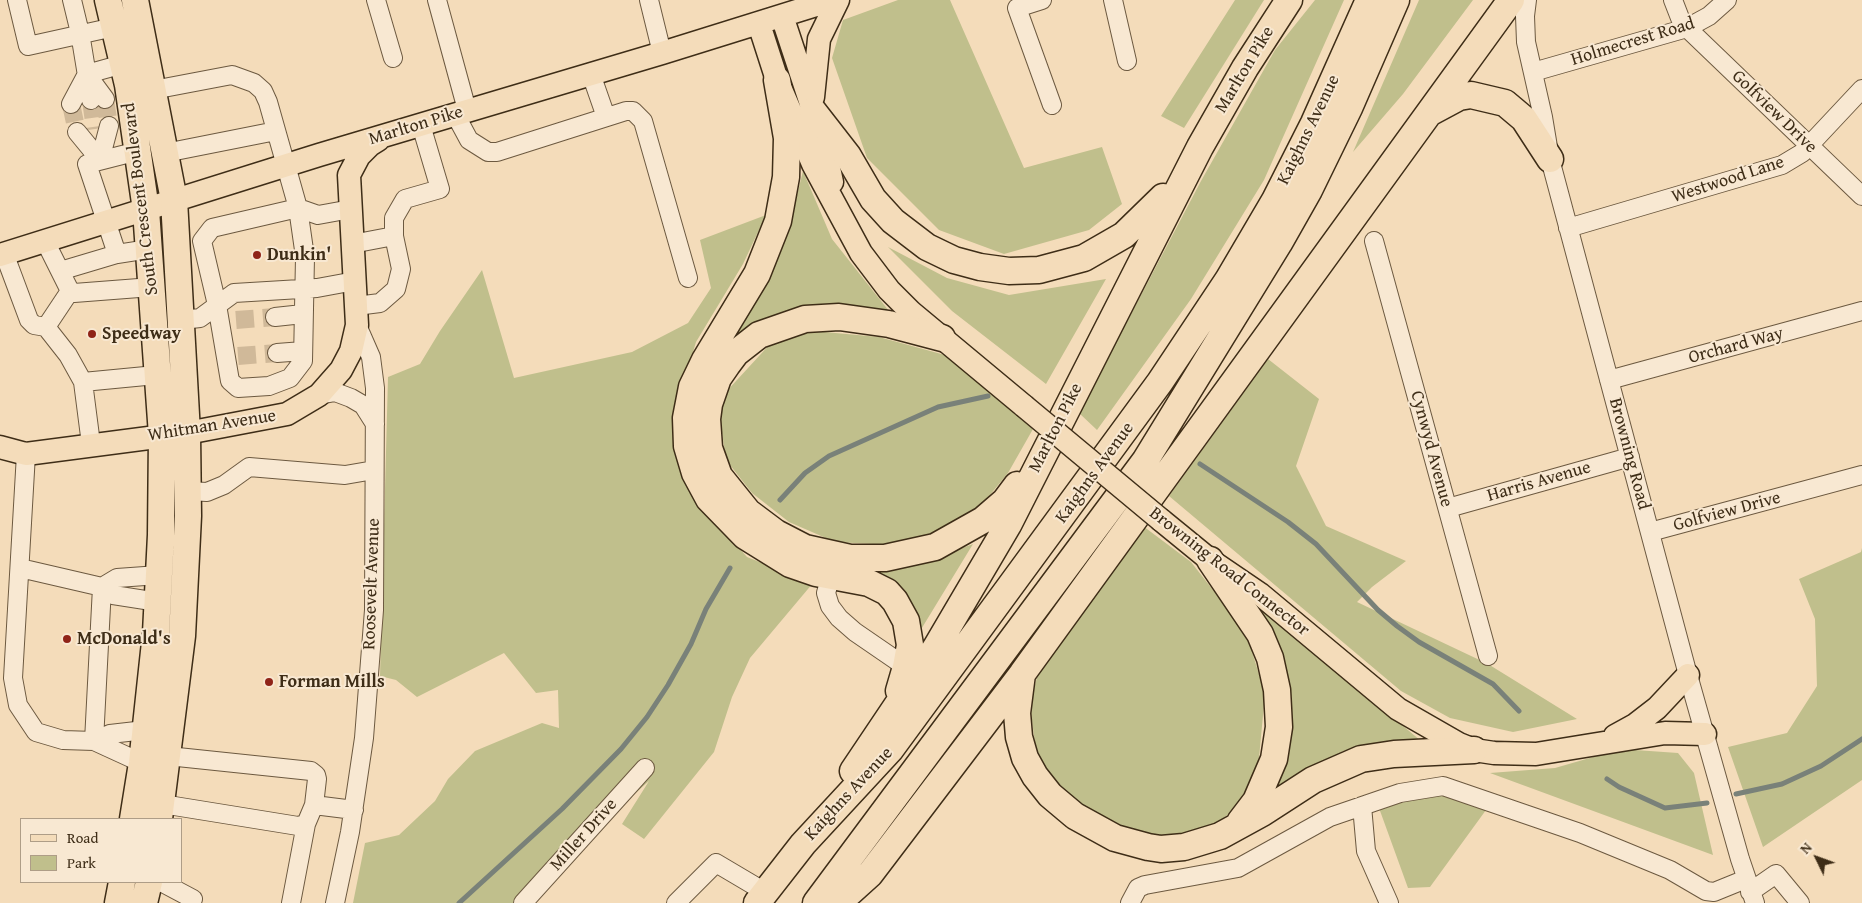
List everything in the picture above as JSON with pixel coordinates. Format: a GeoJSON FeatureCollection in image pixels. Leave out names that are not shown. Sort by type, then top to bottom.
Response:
{"type":"FeatureCollection","features":[{"type":"Feature","properties":{"kind":"highway","name":"South Crescent Boulevard"},"geometry":{"type":"LineString","coordinates":[[108,0],[123,64],[146,210],[156,376],[162,435],[158,602],[142,763],[133,818]]}},
{"type":"Feature","properties":{"kind":"highway","name":"South Crescent Boulevard"},"geometry":{"type":"LineString","coordinates":[[135,0],[174,200],[187,433],[188,491],[182,636],[160,812]]}},
{"type":"Feature","properties":{"kind":"highway","name":"Marlton Pike"},"geometry":{"type":"LineString","coordinates":[[803,844],[890,717],[964,600],[1008,525],[1186,172],[1245,68],[1289,0]]}},
{"type":"Feature","properties":{"kind":"highway","name":"Kaighns Avenue"},"geometry":{"type":"LineString","coordinates":[[761,898],[803,844],[890,750],[1129,428],[1195,331],[1244,253],[1289,173],[1369,0]]}},
{"type":"Feature","properties":{"kind":"highway","name":"Kaighns Avenue"},"geometry":{"type":"LineString","coordinates":[[816,903],[1145,461],[1274,251],[1308,190],[1348,108],[1396,0]]}},
{"type":"Feature","properties":{"kind":"highway"},"geometry":{"type":"LineString","coordinates":[[1145,461],[1228,358],[1406,112],[1490,0]]}},
{"type":"Feature","properties":{"kind":"highway"},"geometry":{"type":"LineString","coordinates":[[838,903],[870,874],[1022,674],[1424,117],[1511,0]]}},
{"type":"Feature","properties":{"kind":"highway"},"geometry":{"type":"LineString","coordinates":[[777,80],[786,138],[786,177],[778,221],[757,274],[705,360],[692,387],[686,418],[687,446],[690,461],[701,486],[732,524],[776,557],[804,570],[868,583],[887,592],[895,601],[909,631],[906,667],[890,717]]}},
{"type":"Feature","properties":{"kind":"highway"},"geometry":{"type":"LineString","coordinates":[[1424,117],[1448,100],[1459,97],[1471,95],[1494,99],[1512,108],[1524,119],[1550,158]]}},
{"type":"Feature","properties":{"kind":"highway"},"geometry":{"type":"LineString","coordinates":[[812,111],[848,156],[873,199],[904,231],[940,254],[966,264],[995,270],[1024,271],[1054,267],[1096,252],[1138,224],[1186,172]]}},
{"type":"Feature","properties":{"kind":"highway"},"geometry":{"type":"LineString","coordinates":[[942,338],[873,320],[822,318],[805,319],[759,335],[746,344],[731,359],[718,378],[709,404],[707,419],[709,448],[719,476],[727,488],[761,524],[805,548],[843,557],[885,558],[935,547],[970,529],[1005,501],[1045,449]]}},
{"type":"Feature","properties":{"kind":"highway"},"geometry":{"type":"LineString","coordinates":[[1210,560],[1260,634],[1270,658],[1277,690],[1279,726],[1274,759],[1256,801],[1233,830]]}},
{"type":"Feature","properties":{"kind":"highway"},"geometry":{"type":"LineString","coordinates":[[1022,674],[1017,713],[1021,748],[1038,781],[1050,796],[1069,811],[1115,838],[1161,849],[1196,845],[1233,830],[1313,780],[1353,762],[1394,754],[1474,750]]}},
{"type":"Feature","properties":{"kind":"highway"},"geometry":{"type":"LineString","coordinates":[[118,903],[122,883]]}},
{"type":"Feature","properties":{"kind":"highway"},"geometry":{"type":"LineString","coordinates":[[144,903],[149,883]]}},
{"type":"Feature","properties":{"kind":"main road","name":"Marlton Pike"},"geometry":{"type":"LineString","coordinates":[[2,254],[319,155],[759,24],[832,0]]}},
{"type":"Feature","properties":{"kind":"main road"},"geometry":{"type":"LineString","coordinates":[[812,111],[819,39],[838,0]]}},
{"type":"Feature","properties":{"kind":"main road","name":"Browning Road Connector"},"geometry":{"type":"LineString","coordinates":[[782,16],[823,140],[838,210]]}},
{"type":"Feature","properties":{"kind":"main road","name":"Browning Road Connector"},"geometry":{"type":"LineString","coordinates":[[759,24],[777,80],[813,164],[861,253],[888,290],[942,338],[1161,520],[1210,560],[1260,594],[1398,709],[1444,737],[1474,750],[1536,754],[1576,749],[1600,742],[1665,733],[1705,734]]}},
{"type":"Feature","properties":{"kind":"main road"},"geometry":{"type":"LineString","coordinates":[[319,155],[338,164],[349,175],[359,156],[380,138]]}},
{"type":"Feature","properties":{"kind":"main road","name":"Whitman Avenue"},"geometry":{"type":"LineString","coordinates":[[0,447],[26,454],[91,444],[187,433],[287,414],[319,395],[330,384],[351,351],[357,316],[349,175]]}},
{"type":"Feature","properties":{"kind":"main road"},"geometry":{"type":"LineString","coordinates":[[1600,742],[1620,734],[1646,717],[1666,699],[1688,674]]}},
{"type":"Feature","properties":{"kind":"street"},"geometry":{"type":"LineString","coordinates":[[17,0],[28,46],[114,27]]}},
{"type":"Feature","properties":{"kind":"street"},"geometry":{"type":"LineString","coordinates":[[72,0],[87,74],[98,100]]}},
{"type":"Feature","properties":{"kind":"street"},"geometry":{"type":"LineString","coordinates":[[376,0],[393,58]]}},
{"type":"Feature","properties":{"kind":"street"},"geometry":{"type":"LineString","coordinates":[[437,0],[461,112],[469,140],[488,152],[498,152],[633,111],[643,121],[688,278]]}},
{"type":"Feature","properties":{"kind":"street"},"geometry":{"type":"LineString","coordinates":[[649,0],[662,53]]}},
{"type":"Feature","properties":{"kind":"street"},"geometry":{"type":"LineString","coordinates":[[1042,0],[1017,8],[1052,105]]}},
{"type":"Feature","properties":{"kind":"street"},"geometry":{"type":"LineString","coordinates":[[1113,0],[1127,60]]}},
{"type":"Feature","properties":{"kind":"street","name":"Browning Road"},"geometry":{"type":"LineString","coordinates":[[1527,0],[1524,28],[1550,158],[1688,674],[1750,891]]}},
{"type":"Feature","properties":{"kind":"street","name":"Golfview Drive"},"geometry":{"type":"LineString","coordinates":[[1672,0],[1687,28],[1862,196]]}},
{"type":"Feature","properties":{"kind":"street","name":"Holmecrest Road"},"geometry":{"type":"LineString","coordinates":[[1533,72],[1687,28],[1709,16],[1726,0]]}},
{"type":"Feature","properties":{"kind":"street"},"geometry":{"type":"LineString","coordinates":[[71,104],[87,74],[123,64]]}},
{"type":"Feature","properties":{"kind":"street"},"geometry":{"type":"LineString","coordinates":[[591,74],[606,118]]}},
{"type":"Feature","properties":{"kind":"street"},"geometry":{"type":"LineString","coordinates":[[153,90],[232,75],[254,83],[263,91],[268,102],[298,208],[305,257],[303,361],[290,378],[269,386],[238,388],[230,381],[232,357],[228,321],[217,304],[202,241],[212,228],[298,208],[318,215],[351,209]]}},
{"type":"Feature","properties":{"kind":"street","name":"Westwood Lane"},"geometry":{"type":"LineString","coordinates":[[1568,228],[1770,170],[1793,159],[1809,145],[1862,89]]}},
{"type":"Feature","properties":{"kind":"street"},"geometry":{"type":"LineString","coordinates":[[357,316],[380,303],[396,289],[401,270],[394,236],[394,218],[405,199],[440,189],[421,125]]}},
{"type":"Feature","properties":{"kind":"street"},"geometry":{"type":"LineString","coordinates":[[100,160],[102,128]]}},
{"type":"Feature","properties":{"kind":"street"},"geometry":{"type":"LineString","coordinates":[[165,153],[276,131]]}},
{"type":"Feature","properties":{"kind":"street"},"geometry":{"type":"LineString","coordinates":[[77,132],[100,160]]}},
{"type":"Feature","properties":{"kind":"street"},"geometry":{"type":"LineString","coordinates":[[117,254],[87,164],[138,151]]}},
{"type":"Feature","properties":{"kind":"street"},"geometry":{"type":"LineString","coordinates":[[352,244],[394,236]]}},
{"type":"Feature","properties":{"kind":"street"},"geometry":{"type":"LineString","coordinates":[[45,241],[70,291],[74,293],[152,287]]}},
{"type":"Feature","properties":{"kind":"street","name":"Cynwyd Avenue"},"geometry":{"type":"LineString","coordinates":[[1374,241],[1488,656]]}},
{"type":"Feature","properties":{"kind":"street"},"geometry":{"type":"LineString","coordinates":[[60,271],[117,254],[149,249]]}},
{"type":"Feature","properties":{"kind":"street"},"geometry":{"type":"LineString","coordinates":[[2,254],[29,320],[34,324],[46,327],[68,355],[82,382],[91,444]]}},
{"type":"Feature","properties":{"kind":"street"},"geometry":{"type":"LineString","coordinates":[[182,320],[200,318],[217,304],[234,294],[304,288],[355,280]]}},
{"type":"Feature","properties":{"kind":"street"},"geometry":{"type":"LineString","coordinates":[[46,327],[70,291]]}},
{"type":"Feature","properties":{"kind":"street","name":"Orchard Way"},"geometry":{"type":"LineString","coordinates":[[1609,380],[1862,311]]}},
{"type":"Feature","properties":{"kind":"street"},"geometry":{"type":"LineString","coordinates":[[274,317],[304,314]]}},
{"type":"Feature","properties":{"kind":"street","name":"Roosevelt Avenue"},"geometry":{"type":"LineString","coordinates":[[335,903],[354,810],[364,738],[374,610],[375,388],[370,357],[357,316]]}},
{"type":"Feature","properties":{"kind":"street"},"geometry":{"type":"LineString","coordinates":[[277,353],[303,351]]}},
{"type":"Feature","properties":{"kind":"street"},"geometry":{"type":"LineString","coordinates":[[82,382],[156,376]]}},
{"type":"Feature","properties":{"kind":"street"},"geometry":{"type":"LineString","coordinates":[[319,395],[335,392],[350,398],[363,405],[374,424]]}},
{"type":"Feature","properties":{"kind":"street"},"geometry":{"type":"LineString","coordinates":[[26,454],[13,678],[18,705],[36,732],[63,740],[94,741],[142,763]]}},
{"type":"Feature","properties":{"kind":"street","name":"Harris Avenue"},"geometry":{"type":"LineString","coordinates":[[1448,508],[1630,457]]}},
{"type":"Feature","properties":{"kind":"street"},"geometry":{"type":"LineString","coordinates":[[188,491],[207,492],[224,485],[249,467],[345,475],[374,470]]}},
{"type":"Feature","properties":{"kind":"street","name":"Golfview Drive"},"geometry":{"type":"LineString","coordinates":[[1650,532],[1862,475]]}},
{"type":"Feature","properties":{"kind":"street"},"geometry":{"type":"LineString","coordinates":[[20,568],[102,587],[113,595],[158,602]]}},
{"type":"Feature","properties":{"kind":"street"},"geometry":{"type":"LineString","coordinates":[[102,587],[117,578],[159,576]]}},
{"type":"Feature","properties":{"kind":"street"},"geometry":{"type":"LineString","coordinates":[[831,576],[826,593],[830,606],[839,618],[855,632],[906,667]]}},
{"type":"Feature","properties":{"kind":"street"},"geometry":{"type":"LineString","coordinates":[[94,741],[102,587]]}},
{"type":"Feature","properties":{"kind":"street"},"geometry":{"type":"LineString","coordinates":[[94,741],[110,734],[145,730]]}},
{"type":"Feature","properties":{"kind":"street"},"geometry":{"type":"LineString","coordinates":[[168,756],[311,771],[317,779],[314,805],[306,824],[291,903]]}},
{"type":"Feature","properties":{"kind":"street","name":"Miller Drive"},"geometry":{"type":"LineString","coordinates":[[523,903],[644,768]]}},
{"type":"Feature","properties":{"kind":"street"},"geometry":{"type":"LineString","coordinates":[[1130,903],[1138,888],[1145,885],[1238,868],[1330,817],[1400,793],[1443,786],[1580,833],[1670,870],[1709,897],[1714,892],[1750,891],[1776,874],[1800,903]]}},
{"type":"Feature","properties":{"kind":"street"},"geometry":{"type":"LineString","coordinates":[[314,805],[354,810]]}},
{"type":"Feature","properties":{"kind":"street"},"geometry":{"type":"LineString","coordinates":[[1362,806],[1366,851],[1390,903]]}},
{"type":"Feature","properties":{"kind":"street"},"geometry":{"type":"LineString","coordinates":[[160,812],[298,826],[306,824]]}},
{"type":"Feature","properties":{"kind":"street"},"geometry":{"type":"LineString","coordinates":[[676,903],[716,863],[761,898]]}},
{"type":"Feature","properties":{"kind":"street"},"geometry":{"type":"LineString","coordinates":[[162,883],[198,902]]}},
{"type":"Feature","properties":{"kind":"green space"},"geometry":{"type":"Polygon","coordinates":[[[898,0],[950,0],[1024,168],[1102,147],[1122,204],[1089,230],[1004,254],[939,230],[867,158],[832,58],[843,20],[898,0]]]}},
{"type":"Feature","properties":{"kind":"green space"},"geometry":{"type":"Polygon","coordinates":[[[1235,0],[1264,0],[1184,128],[1161,116],[1235,0]]]}},
{"type":"Feature","properties":{"kind":"green space"},"geometry":{"type":"Polygon","coordinates":[[[1315,0],[1344,0],[1264,180],[1191,299],[1097,430],[1079,413],[1201,181],[1275,50],[1315,0]]]}},
{"type":"Feature","properties":{"kind":"green space"},"geometry":{"type":"Polygon","coordinates":[[[1419,0],[1473,0],[1403,94],[1353,152],[1419,0]]]}},
{"type":"Feature","properties":{"kind":"green space"},"geometry":{"type":"Polygon","coordinates":[[[803,171],[832,239],[889,311],[803,307],[730,341],[787,236],[803,171]]]}},
{"type":"Feature","properties":{"kind":"green space"},"geometry":{"type":"Polygon","coordinates":[[[766,215],[743,264],[696,342],[673,420],[692,495],[747,557],[813,583],[750,658],[732,697],[714,752],[644,839],[622,824],[649,781],[513,903],[353,903],[365,843],[399,835],[435,801],[448,779],[475,751],[542,723],[559,728],[558,690],[536,693],[504,653],[417,697],[396,680],[380,676],[388,377],[420,364],[482,270],[514,378],[632,352],[688,323],[711,288],[700,240],[766,215]]]}},
{"type":"Feature","properties":{"kind":"green space"},"geometry":{"type":"Polygon","coordinates":[[[888,247],[947,278],[1009,295],[1106,279],[1046,384],[952,311],[888,247]]]}},
{"type":"Feature","properties":{"kind":"green space"},"geometry":{"type":"Polygon","coordinates":[[[803,330],[879,337],[945,355],[1033,429],[1008,473],[980,507],[938,533],[892,545],[835,542],[789,522],[752,493],[726,460],[720,418],[725,393],[771,343],[803,330]]]}},
{"type":"Feature","properties":{"kind":"green space"},"geometry":{"type":"Polygon","coordinates":[[[1268,359],[1319,399],[1296,466],[1326,526],[1406,561],[1372,587],[1357,602],[1488,664],[1577,719],[1513,732],[1450,718],[1401,691],[1169,496],[1268,359]]]}},
{"type":"Feature","properties":{"kind":"green space"},"geometry":{"type":"Polygon","coordinates":[[[1143,526],[1191,562],[1246,632],[1265,694],[1259,758],[1244,801],[1213,827],[1173,837],[1128,832],[1079,808],[1037,759],[1030,705],[1038,673],[1143,526]]]}},
{"type":"Feature","properties":{"kind":"green space"},"geometry":{"type":"Polygon","coordinates":[[[973,544],[917,636],[915,608],[899,585],[868,571],[935,558],[973,544]]]}},
{"type":"Feature","properties":{"kind":"green space"},"geometry":{"type":"Polygon","coordinates":[[[1862,548],[1862,780],[1763,847],[1728,747],[1787,733],[1817,686],[1815,619],[1799,579],[1861,552],[1862,548]]]}},
{"type":"Feature","properties":{"kind":"green space"},"geometry":{"type":"Polygon","coordinates":[[[1257,603],[1421,741],[1343,751],[1272,792],[1281,655],[1257,603]]]}},
{"type":"Feature","properties":{"kind":"green space"},"geometry":{"type":"Polygon","coordinates":[[[1621,749],[1678,753],[1694,773],[1713,855],[1490,773],[1555,768],[1621,749]]]}},
{"type":"Feature","properties":{"kind":"green space"},"geometry":{"type":"Polygon","coordinates":[[[1442,793],[1486,810],[1430,887],[1408,888],[1379,808],[1442,793]]]}},
{"type":"Feature","properties":{"kind":"waterway"},"geometry":{"type":"LineString","coordinates":[[780,500],[805,473],[829,456],[938,407],[988,396]]}},
{"type":"Feature","properties":{"kind":"waterway"},"geometry":{"type":"LineString","coordinates":[[1200,464],[1288,522],[1316,544],[1378,610],[1397,626],[1419,642],[1493,684],[1519,711]]}},
{"type":"Feature","properties":{"kind":"waterway"},"geometry":{"type":"LineString","coordinates":[[459,903],[562,809],[621,749],[647,717],[691,644],[706,609],[730,568]]}},
{"type":"Feature","properties":{"kind":"waterway"},"geometry":{"type":"LineString","coordinates":[[1736,794],[1782,784],[1821,766],[1862,739]]}},
{"type":"Feature","properties":{"kind":"waterway"},"geometry":{"type":"LineString","coordinates":[[1607,779],[1619,787],[1665,808],[1707,803]]}},
{"type":"Feature","properties":{"kind":"tunnel"},"geometry":{"type":"LineString","coordinates":[[105,99],[109,126]]}},
{"type":"Feature","properties":{"kind":"tunnel"},"geometry":{"type":"LineString","coordinates":[[91,100],[95,129]]}},
{"type":"Feature","properties":{"kind":"tunnel"},"geometry":{"type":"LineString","coordinates":[[71,104],[77,132]]}},
{"type":"Feature","properties":{"kind":"tunnel"},"geometry":{"type":"LineString","coordinates":[[236,320],[275,317]]}},
{"type":"Feature","properties":{"kind":"tunnel"},"geometry":{"type":"LineString","coordinates":[[238,356],[277,353]]}},
{"type":"Feature","properties":{"kind":"place","name":"Dunkin'"},"geometry":{"type":"Point","coordinates":[257,255]}},
{"type":"Feature","properties":{"kind":"place","name":"Speedway"},"geometry":{"type":"Point","coordinates":[92,334]}},
{"type":"Feature","properties":{"kind":"place","name":"McDonald's"},"geometry":{"type":"Point","coordinates":[67,639]}},
{"type":"Feature","properties":{"kind":"place","name":"Forman Mills"},"geometry":{"type":"Point","coordinates":[269,682]}}]}
